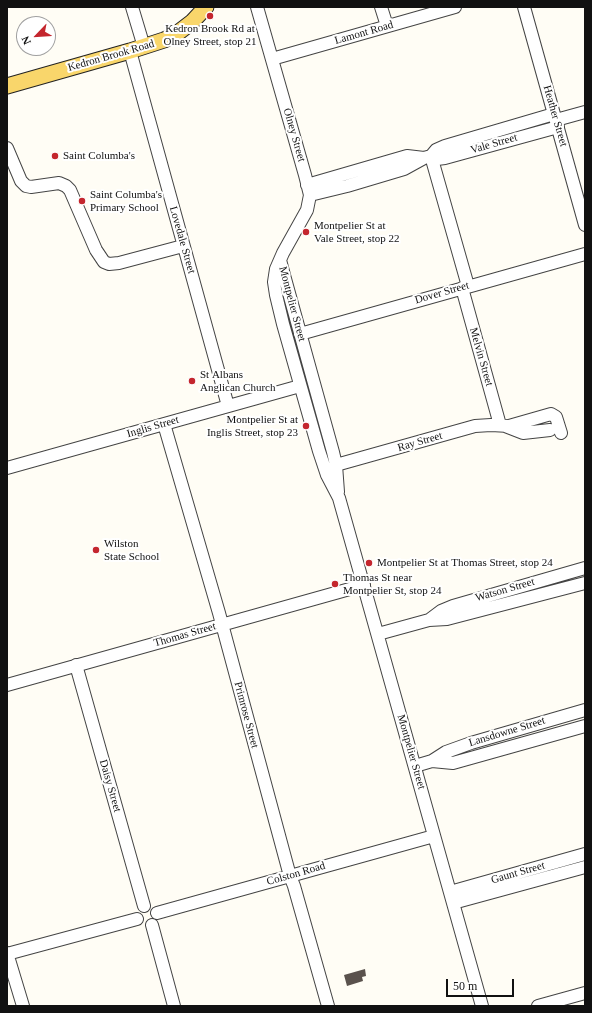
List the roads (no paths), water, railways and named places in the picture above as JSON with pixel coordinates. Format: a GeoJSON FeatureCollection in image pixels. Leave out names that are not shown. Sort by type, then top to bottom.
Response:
{"type":"FeatureCollection","features":[{"type":"Feature","properties":{"kind":"main road","name":"Kedron Brook Road"},"geometry":{"type":"LineString","coordinates":[[7,86],[137,49],[175,35],[192,22],[206,7]]}},
{"type":"Feature","properties":{"kind":"street","name":"Lovedale Street"},"geometry":{"type":"LineString","coordinates":[[132,7],[137,49],[184,246],[228,406]]}},
{"type":"Feature","properties":{"kind":"street","name":"Olney Street"},"geometry":{"type":"LineString","coordinates":[[257,7],[308,190]]}},
{"type":"Feature","properties":{"kind":"street"},"geometry":{"type":"LineString","coordinates":[[381,7],[387,26]]}},
{"type":"Feature","properties":{"kind":"street","name":"Lamont Road"},"geometry":{"type":"LineString","coordinates":[[272,59],[455,7]]}},
{"type":"Feature","properties":{"kind":"street","name":"Heather Street"},"geometry":{"type":"LineString","coordinates":[[524,7],[585,224]]}},
{"type":"Feature","properties":{"kind":"street","name":"Vale Street"},"geometry":{"type":"LineString","coordinates":[[308,190],[407,156],[442,159],[556,120],[585,112]]}},
{"type":"Feature","properties":{"kind":"street"},"geometry":{"type":"LineString","coordinates":[[7,148],[21,181],[26,186],[31,187],[59,183],[66,186],[70,190],[96,250],[104,262],[109,264],[184,246]]}},
{"type":"Feature","properties":{"kind":"street","name":"Melvin Street"},"geometry":{"type":"LineString","coordinates":[[428,157],[502,426]]}},
{"type":"Feature","properties":{"kind":"street"},"geometry":{"type":"LineString","coordinates":[[280,259],[307,210],[308,190]]}},
{"type":"Feature","properties":{"kind":"street","name":"Dover Street"},"geometry":{"type":"LineString","coordinates":[[300,334],[585,254]]}},
{"type":"Feature","properties":{"kind":"street","name":"Montpelier Street"},"geometry":{"type":"LineString","coordinates":[[280,259],[336,466],[339,498]]}},
{"type":"Feature","properties":{"kind":"street","name":"Montpelier Street"},"geometry":{"type":"LineString","coordinates":[[280,259],[275,274],[275,289],[283,324],[322,461],[339,498],[482,1006]]}},
{"type":"Feature","properties":{"kind":"street","name":"Inglis Street"},"geometry":{"type":"LineString","coordinates":[[7,468],[300,386]]}},
{"type":"Feature","properties":{"kind":"street","name":"Ray Street"},"geometry":{"type":"LineString","coordinates":[[336,466],[474,426],[514,425],[553,414],[556,416],[556,431]]}},
{"type":"Feature","properties":{"kind":"street","name":"Primrose Street"},"geometry":{"type":"LineString","coordinates":[[164,424],[222,625],[290,876],[328,1006]]}},
{"type":"Feature","properties":{"kind":"street","name":"Watson Street"},"geometry":{"type":"LineString","coordinates":[[429,620],[441,611],[452,606],[585,568]]}},
{"type":"Feature","properties":{"kind":"street","name":"Watson Street"},"geometry":{"type":"LineString","coordinates":[[378,634],[429,620],[447,619],[585,583]]}},
{"type":"Feature","properties":{"kind":"street","name":"Thomas Street"},"geometry":{"type":"LineString","coordinates":[[7,685],[364,585]]}},
{"type":"Feature","properties":{"kind":"street","name":"Daisy Street"},"geometry":{"type":"LineString","coordinates":[[76,665],[144,906]]}},
{"type":"Feature","properties":{"kind":"street","name":"Lansdowne Street"},"geometry":{"type":"LineString","coordinates":[[415,766],[432,761],[446,752],[467,744],[585,710]]}},
{"type":"Feature","properties":{"kind":"street","name":"Lansdowne Street"},"geometry":{"type":"LineString","coordinates":[[432,761],[453,763],[585,726]]}},
{"type":"Feature","properties":{"kind":"street","name":"Colston Road"},"geometry":{"type":"LineString","coordinates":[[157,913],[434,836]]}},
{"type":"Feature","properties":{"kind":"street","name":"Gaunt Street"},"geometry":{"type":"LineString","coordinates":[[452,898],[585,854]]}},
{"type":"Feature","properties":{"kind":"street","name":"Gaunt Street"},"geometry":{"type":"LineString","coordinates":[[452,898],[585,867]]}},
{"type":"Feature","properties":{"kind":"street"},"geometry":{"type":"LineString","coordinates":[[144,906],[152,907],[157,913],[156,922],[152,925],[145,926],[138,919],[138,911],[144,906]]}},
{"type":"Feature","properties":{"kind":"street"},"geometry":{"type":"LineString","coordinates":[[23,1006],[7,954],[138,919]]}},
{"type":"Feature","properties":{"kind":"street"},"geometry":{"type":"LineString","coordinates":[[152,925],[174,1006]]}},
{"type":"Feature","properties":{"kind":"street"},"geometry":{"type":"LineString","coordinates":[[538,1006],[564,1003],[585,993]]}},
{"type":"Feature","properties":{"kind":"place","name":"Kedron Brook Rd at Olney Street, stop 21"},"geometry":{"type":"Point","coordinates":[210,16]}},
{"type":"Feature","properties":{"kind":"place","name":"Saint Columba's"},"geometry":{"type":"Point","coordinates":[55,156]}},
{"type":"Feature","properties":{"kind":"place","name":"Saint Columba's Primary School"},"geometry":{"type":"Point","coordinates":[82,201]}},
{"type":"Feature","properties":{"kind":"place","name":"Montpelier St at Vale Street, stop 22"},"geometry":{"type":"Point","coordinates":[306,232]}},
{"type":"Feature","properties":{"kind":"place","name":"St Albans Anglican Church"},"geometry":{"type":"Point","coordinates":[192,381]}},
{"type":"Feature","properties":{"kind":"place","name":"Montpelier St at Inglis Street, stop 23"},"geometry":{"type":"Point","coordinates":[306,426]}},
{"type":"Feature","properties":{"kind":"place","name":"Wilston State School"},"geometry":{"type":"Point","coordinates":[96,550]}},
{"type":"Feature","properties":{"kind":"place","name":"Montpelier St at Thomas Street, stop 24"},"geometry":{"type":"Point","coordinates":[369,563]}},
{"type":"Feature","properties":{"kind":"place","name":"Thomas St near Montpelier St, stop 24"},"geometry":{"type":"Point","coordinates":[335,584]}}]}
